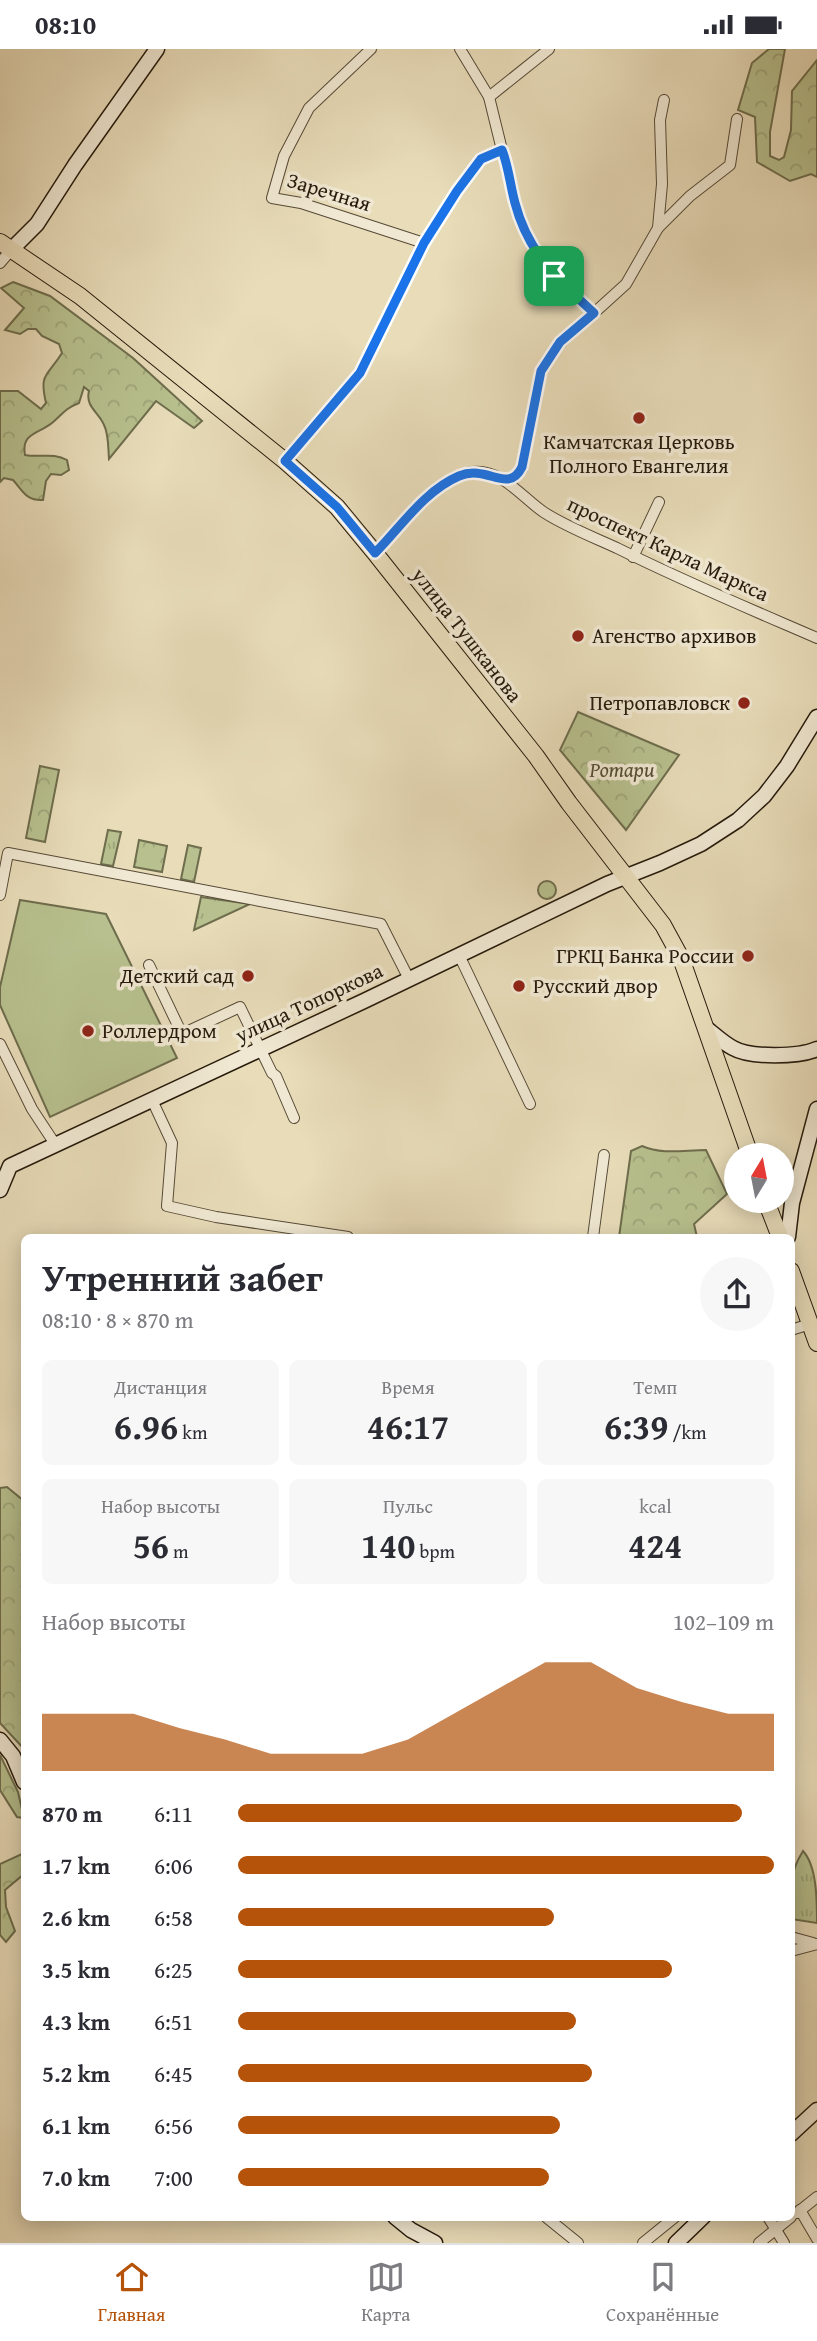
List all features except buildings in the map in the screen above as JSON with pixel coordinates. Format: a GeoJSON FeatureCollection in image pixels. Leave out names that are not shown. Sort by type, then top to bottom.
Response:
{"type":"FeatureCollection","features":[{"type":"Feature","properties":{"kind":"main road"},"geometry":{"type":"LineString","coordinates":[[6,246],[37,224],[81,155],[157,49]]}},
{"type":"Feature","properties":{"kind":"main road","name":"улица Тушканова"},"geometry":{"type":"LineString","coordinates":[[6,246],[80,296],[285,461],[337,507],[375,553],[536,756],[663,925],[681,958],[746,1143]]}},
{"type":"Feature","properties":{"kind":"main road","name":"улица Топоркова"},"geometry":{"type":"LineString","coordinates":[[0,1190],[10,1166],[627,876],[701,844],[746,814],[770,790],[817,717]]}},
{"type":"Feature","properties":{"kind":"main road"},"geometry":{"type":"LineString","coordinates":[[706,1028],[735,1050],[780,1055],[817,1049]]}},
{"type":"Feature","properties":{"kind":"main road"},"geometry":{"type":"LineString","coordinates":[[788,1234],[792,1203],[817,1108]]}},
{"type":"Feature","properties":{"kind":"main road"},"geometry":{"type":"LineString","coordinates":[[771,1213],[779,1234]]}},
{"type":"Feature","properties":{"kind":"main road"},"geometry":{"type":"LineString","coordinates":[[795,1282],[817,1343]]}},
{"type":"Feature","properties":{"kind":"main road"},"geometry":{"type":"LineString","coordinates":[[0,1740],[13,1756],[21,1775]]}},
{"type":"Feature","properties":{"kind":"main road"},"geometry":{"type":"LineString","coordinates":[[795,2130],[817,2110]]}},
{"type":"Feature","properties":{"kind":"main road"},"geometry":{"type":"LineString","coordinates":[[400,2221],[435,2243]]}},
{"type":"Feature","properties":{"kind":"main road"},"geometry":{"type":"LineString","coordinates":[[676,2243],[699,2221]]}},
{"type":"Feature","properties":{"kind":"street","name":"Заречная"},"geometry":{"type":"LineString","coordinates":[[371,49],[309,108],[284,156],[272,198],[301,203],[424,243]]}},
{"type":"Feature","properties":{"kind":"street"},"geometry":{"type":"LineString","coordinates":[[460,49],[489,97],[502,150],[509,166],[515,204],[534,251],[554,276],[594,313]]}},
{"type":"Feature","properties":{"kind":"street"},"geometry":{"type":"LineString","coordinates":[[489,97],[549,49]]}},
{"type":"Feature","properties":{"kind":"street"},"geometry":{"type":"LineString","coordinates":[[658,228],[663,184],[660,120],[664,100]]}},
{"type":"Feature","properties":{"kind":"street"},"geometry":{"type":"LineString","coordinates":[[503,480],[513,479],[522,469],[541,371],[560,342],[626,284],[658,228],[690,197],[730,165],[737,119]]}},
{"type":"Feature","properties":{"kind":"street"},"geometry":{"type":"LineString","coordinates":[[285,461],[360,373],[424,243],[457,191],[481,159],[502,150]]}},
{"type":"Feature","properties":{"kind":"street"},"geometry":{"type":"LineString","coordinates":[[0,263],[6,246]]}},
{"type":"Feature","properties":{"kind":"street","name":"проспект Карла Маркса"},"geometry":{"type":"LineString","coordinates":[[375,553],[431,493],[451,480],[479,472],[503,480],[545,513],[633,557],[817,638]]}},
{"type":"Feature","properties":{"kind":"street"},"geometry":{"type":"LineString","coordinates":[[633,557],[659,502]]}},
{"type":"Feature","properties":{"kind":"street"},"geometry":{"type":"LineString","coordinates":[[0,895],[8,853],[382,924],[409,979]]}},
{"type":"Feature","properties":{"kind":"street"},"geometry":{"type":"LineString","coordinates":[[459,955],[530,1104]]}},
{"type":"Feature","properties":{"kind":"street"},"geometry":{"type":"LineString","coordinates":[[149,965],[182,1034],[240,1007],[272,1073],[276,1076],[294,1118]]}},
{"type":"Feature","properties":{"kind":"street"},"geometry":{"type":"LineString","coordinates":[[0,1044],[36,1117],[55,1145]]}},
{"type":"Feature","properties":{"kind":"street"},"geometry":{"type":"LineString","coordinates":[[152,1100],[172,1143],[167,1206],[216,1217],[328,1234]]}},
{"type":"Feature","properties":{"kind":"street"},"geometry":{"type":"LineString","coordinates":[[593,1234],[604,1155]]}},
{"type":"Feature","properties":{"kind":"street"},"geometry":{"type":"LineString","coordinates":[[795,1329],[810,1324]]}},
{"type":"Feature","properties":{"kind":"street"},"geometry":{"type":"LineString","coordinates":[[795,1938],[815,1943]]}},
{"type":"Feature","properties":{"kind":"street"},"geometry":{"type":"LineString","coordinates":[[795,1950],[815,1943]]}},
{"type":"Feature","properties":{"kind":"street"},"geometry":{"type":"LineString","coordinates":[[795,2214],[817,2197]]}},
{"type":"Feature","properties":{"kind":"street"},"geometry":{"type":"LineString","coordinates":[[800,2210],[817,2239]]}},
{"type":"Feature","properties":{"kind":"street"},"geometry":{"type":"LineString","coordinates":[[551,2221],[578,2243]]}},
{"type":"Feature","properties":{"kind":"street"},"geometry":{"type":"LineString","coordinates":[[643,2243],[670,2221]]}},
{"type":"Feature","properties":{"kind":"street"},"geometry":{"type":"LineString","coordinates":[[771,2221],[784,2243]]}},
{"type":"Feature","properties":{"kind":"street"},"geometry":{"type":"LineString","coordinates":[[759,2243],[786,2221]]}},
{"type":"Feature","properties":{"kind":"green space"},"geometry":{"type":"Polygon","coordinates":[[[769,49],[785,49],[770,132],[770,156],[779,160],[784,157],[791,130],[792,91],[817,60],[817,177],[811,174],[790,181],[757,162],[755,117],[738,110],[752,63],[769,49]]]}},
{"type":"Feature","properties":{"kind":"green space"},"geometry":{"type":"Polygon","coordinates":[[[13,282],[50,296],[133,358],[202,421],[194,428],[156,401],[109,459],[106,429],[89,401],[89,391],[84,387],[79,403],[26,442],[25,455],[57,456],[67,460],[69,470],[61,475],[51,474],[46,481],[43,500],[29,497],[13,480],[4,478],[0,482],[0,391],[18,391],[41,409],[46,403],[44,380],[62,353],[59,344],[42,336],[36,329],[28,329],[20,334],[5,330],[24,308],[1,288],[13,282]]]}},
{"type":"Feature","properties":{"kind":"green space","name":"Ротари"},"geometry":{"type":"Polygon","coordinates":[[[578,712],[679,755],[626,830],[560,750],[578,712]]]}},
{"type":"Feature","properties":{"kind":"green space"},"geometry":{"type":"Polygon","coordinates":[[[40,766],[59,770],[45,842],[26,838],[40,766]]]}},
{"type":"Feature","properties":{"kind":"green space"},"geometry":{"type":"Polygon","coordinates":[[[108,830],[121,832],[113,866],[101,864],[108,830]]]}},
{"type":"Feature","properties":{"kind":"green space"},"geometry":{"type":"Polygon","coordinates":[[[139,840],[167,846],[162,872],[134,867],[139,840]]]}},
{"type":"Feature","properties":{"kind":"green space"},"geometry":{"type":"Polygon","coordinates":[[[188,845],[201,848],[194,882],[181,879],[188,845]]]}},
{"type":"Feature","properties":{"kind":"green space"},"geometry":{"type":"Polygon","coordinates":[[[547,881],[553,884],[556,890],[553,896],[547,899],[541,896],[538,890],[541,884],[547,881]]]}},
{"type":"Feature","properties":{"kind":"green space"},"geometry":{"type":"Polygon","coordinates":[[[201,897],[250,904],[194,930],[201,897]]]}},
{"type":"Feature","properties":{"kind":"green space","name":"Роллердром"},"geometry":{"type":"Polygon","coordinates":[[[20,900],[106,914],[177,1058],[50,1117],[0,1005],[0,987],[20,900]]]}},
{"type":"Feature","properties":{"kind":"green space"},"geometry":{"type":"Polygon","coordinates":[[[642,1146],[666,1151],[706,1150],[724,1188],[724,1197],[694,1224],[696,1234],[619,1234],[631,1151],[642,1146]]]}},
{"type":"Feature","properties":{"kind":"green space"},"geometry":{"type":"Polygon","coordinates":[[[7,1487],[21,1499],[21,1746],[0,1723],[0,1488],[7,1487]]]}},
{"type":"Feature","properties":{"kind":"green space"},"geometry":{"type":"Polygon","coordinates":[[[0,1755],[18,1792],[21,1818],[17,1817],[0,1790],[0,1755]]]}},
{"type":"Feature","properties":{"kind":"green space"},"geometry":{"type":"Polygon","coordinates":[[[803,1851],[811,1865],[817,1923],[795,1920],[795,1867],[803,1851]]]}},
{"type":"Feature","properties":{"kind":"green space"},"geometry":{"type":"Polygon","coordinates":[[[21,1854],[21,1877],[5,1890],[6,1907],[15,1931],[6,1942],[0,1935],[0,1864],[21,1854]]]}},
{"type":"Feature","properties":{"kind":"place","name":"Камчатская Церковь Полного Евангелия"},"geometry":{"type":"Point","coordinates":[639,418]}},
{"type":"Feature","properties":{"kind":"place","name":"Агенство архивов"},"geometry":{"type":"Point","coordinates":[578,636]}},
{"type":"Feature","properties":{"kind":"place","name":"Петропавловск"},"geometry":{"type":"Point","coordinates":[744,703]}},
{"type":"Feature","properties":{"kind":"place","name":"ГРКЦ Банка России"},"geometry":{"type":"Point","coordinates":[748,956]}},
{"type":"Feature","properties":{"kind":"place","name":"Детский сад"},"geometry":{"type":"Point","coordinates":[248,976]}},
{"type":"Feature","properties":{"kind":"place","name":"Русский двор"},"geometry":{"type":"Point","coordinates":[519,986]}},
{"type":"Feature","properties":{"kind":"place","name":"Роллердром"},"geometry":{"type":"Point","coordinates":[88,1031]}},
{"type":"Feature","properties":{"kind":"route"},"geometry":{"type":"LineString","coordinates":[[502,150],[509,166],[515,204],[534,251],[554,276],[594,313],[560,342],[541,371],[519,473],[508,480],[479,472],[451,480],[431,493],[375,553],[337,507],[285,461],[360,373],[424,243],[481,159],[502,150]]}}]}
